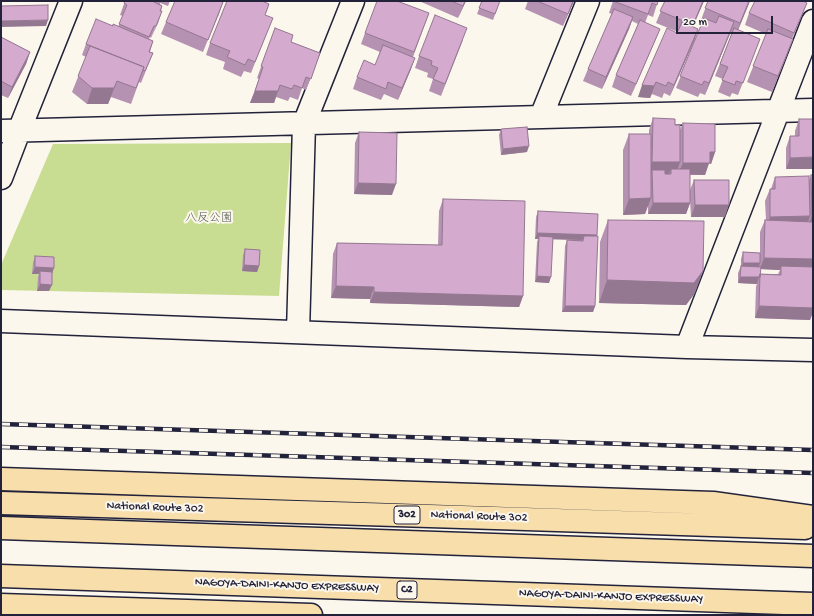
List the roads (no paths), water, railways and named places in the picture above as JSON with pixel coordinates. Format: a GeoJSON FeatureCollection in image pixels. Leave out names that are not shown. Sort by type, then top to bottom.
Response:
{"type":"FeatureCollection","features":[{"type":"Feature","properties":{"kind":"highway"},"geometry":{"type":"LineString","coordinates":[[1,480],[713,503],[813,517]]}},
{"type":"Feature","properties":{"kind":"highway","name":"National Route 302"},"geometry":{"type":"LineString","coordinates":[[1,503],[813,529]]}},
{"type":"Feature","properties":{"kind":"highway"},"geometry":{"type":"LineString","coordinates":[[1,528],[813,556]]}},
{"type":"Feature","properties":{"kind":"highway","name":"NAGOYA-DAINI-KANJO EXPRESSWAY"},"geometry":{"type":"LineString","coordinates":[[1,576],[813,604]]}},
{"type":"Feature","properties":{"kind":"highway"},"geometry":{"type":"LineString","coordinates":[[1,604],[311,615]]}},
{"type":"Feature","properties":{"kind":"street"},"geometry":{"type":"LineString","coordinates":[[1,178],[10,131],[71,1]]}},
{"type":"Feature","properties":{"kind":"street"},"geometry":{"type":"LineString","coordinates":[[298,332],[304,124],[353,1]]}},
{"type":"Feature","properties":{"kind":"street"},"geometry":{"type":"LineString","coordinates":[[541,117],[588,1]]}},
{"type":"Feature","properties":{"kind":"street"},"geometry":{"type":"LineString","coordinates":[[687,347],[813,21]]}},
{"type":"Feature","properties":{"kind":"street"},"geometry":{"type":"LineString","coordinates":[[10,131],[813,110]]}},
{"type":"Feature","properties":{"kind":"street"},"geometry":{"type":"LineString","coordinates":[[1,321],[687,347],[813,350]]}},
{"type":"Feature","properties":{"kind":"railway"},"geometry":{"type":"LineString","coordinates":[[1,424],[813,450]]}},
{"type":"Feature","properties":{"kind":"railway"},"geometry":{"type":"LineString","coordinates":[[1,447],[813,473]]}},
{"type":"Feature","properties":{"kind":"park label","name":"八反公園"},"geometry":{"type":"Point","coordinates":[209,219]}}]}
